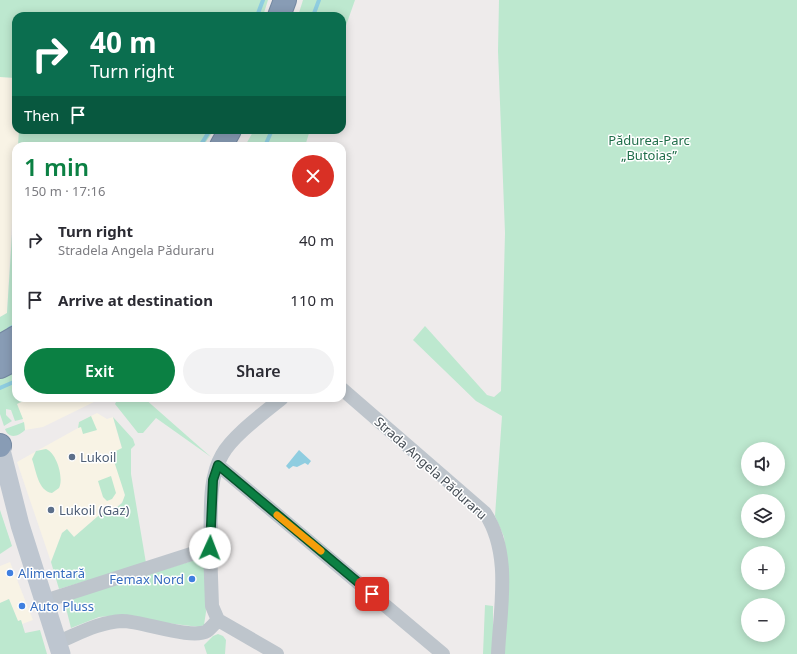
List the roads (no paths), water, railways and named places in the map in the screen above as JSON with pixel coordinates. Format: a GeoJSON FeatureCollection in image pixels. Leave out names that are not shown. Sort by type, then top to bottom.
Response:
{"type":"FeatureCollection","features":[{"type":"Feature","properties":{"kind":"highway"},"geometry":{"type":"LineString","coordinates":[[280,12],[284,0]]}},
{"type":"Feature","properties":{"kind":"highway"},"geometry":{"type":"LineString","coordinates":[[0,346],[12,339]]}},
{"type":"Feature","properties":{"kind":"highway"},"geometry":{"type":"LineString","coordinates":[[0,354],[12,347]]}},
{"type":"Feature","properties":{"kind":"highway"},"geometry":{"type":"LineString","coordinates":[[0,361],[12,354]]}},
{"type":"Feature","properties":{"kind":"highway"},"geometry":{"type":"LineString","coordinates":[[0,367],[12,360]]}},
{"type":"Feature","properties":{"kind":"main road"},"geometry":{"type":"LineString","coordinates":[[0,446],[20,525],[59,648]]}},
{"type":"Feature","properties":{"kind":"main road"},"geometry":{"type":"LineString","coordinates":[[0,480],[20,525]]}},
{"type":"Feature","properties":{"kind":"street","name":"Strada Angela Păduraru"},"geometry":{"type":"LineString","coordinates":[[346,392],[485,513],[492,524],[499,545],[502,561],[498,654]]}},
{"type":"Feature","properties":{"kind":"street"},"geometry":{"type":"LineString","coordinates":[[277,654],[218,620],[212,606],[210,548],[213,480],[222,454],[278,402]]}},
{"type":"Feature","properties":{"kind":"street"},"geometry":{"type":"LineString","coordinates":[[218,465],[443,654]]}},
{"type":"Feature","properties":{"kind":"street"},"geometry":{"type":"LineString","coordinates":[[45,601],[210,548]]}},
{"type":"Feature","properties":{"kind":"street"},"geometry":{"type":"LineString","coordinates":[[59,648],[100,624],[123,621],[158,626],[194,634],[206,631],[218,620]]}},
{"type":"Feature","properties":{"kind":"water"},"geometry":{"type":"Polygon","coordinates":[[[299,450],[311,461],[308,465],[305,463],[297,467],[293,466],[289,469],[286,466],[299,450]]]}},
{"type":"Feature","properties":{"kind":"waterway"},"geometry":{"type":"LineString","coordinates":[[258,12],[263,0]]}},
{"type":"Feature","properties":{"kind":"waterway"},"geometry":{"type":"LineString","coordinates":[[314,12],[319,0]]}},
{"type":"Feature","properties":{"kind":"waterway"},"geometry":{"type":"LineString","coordinates":[[202,142],[208,134]]}},
{"type":"Feature","properties":{"kind":"waterway"},"geometry":{"type":"LineString","coordinates":[[267,142],[270,134]]}},
{"type":"Feature","properties":{"kind":"waterway"},"geometry":{"type":"LineString","coordinates":[[0,388],[12,383]]}},
{"type":"Feature","properties":{"kind":"place","name":"Lukoil"},"geometry":{"type":"Point","coordinates":[72,457]}},
{"type":"Feature","properties":{"kind":"place","name":"Lukoil (Gaz)"},"geometry":{"type":"Point","coordinates":[51,510]}},
{"type":"Feature","properties":{"kind":"place","name":"Alimentară"},"geometry":{"type":"Point","coordinates":[10,573]}},
{"type":"Feature","properties":{"kind":"place","name":"Femax Nord"},"geometry":{"type":"Point","coordinates":[192,579]}},
{"type":"Feature","properties":{"kind":"place","name":"Auto Pluss"},"geometry":{"type":"Point","coordinates":[22,606]}},
{"type":"Feature","properties":{"kind":"park label","name":"Pădurea-Parc „Butoiaș”"},"geometry":{"type":"Point","coordinates":[649,148]}}]}
